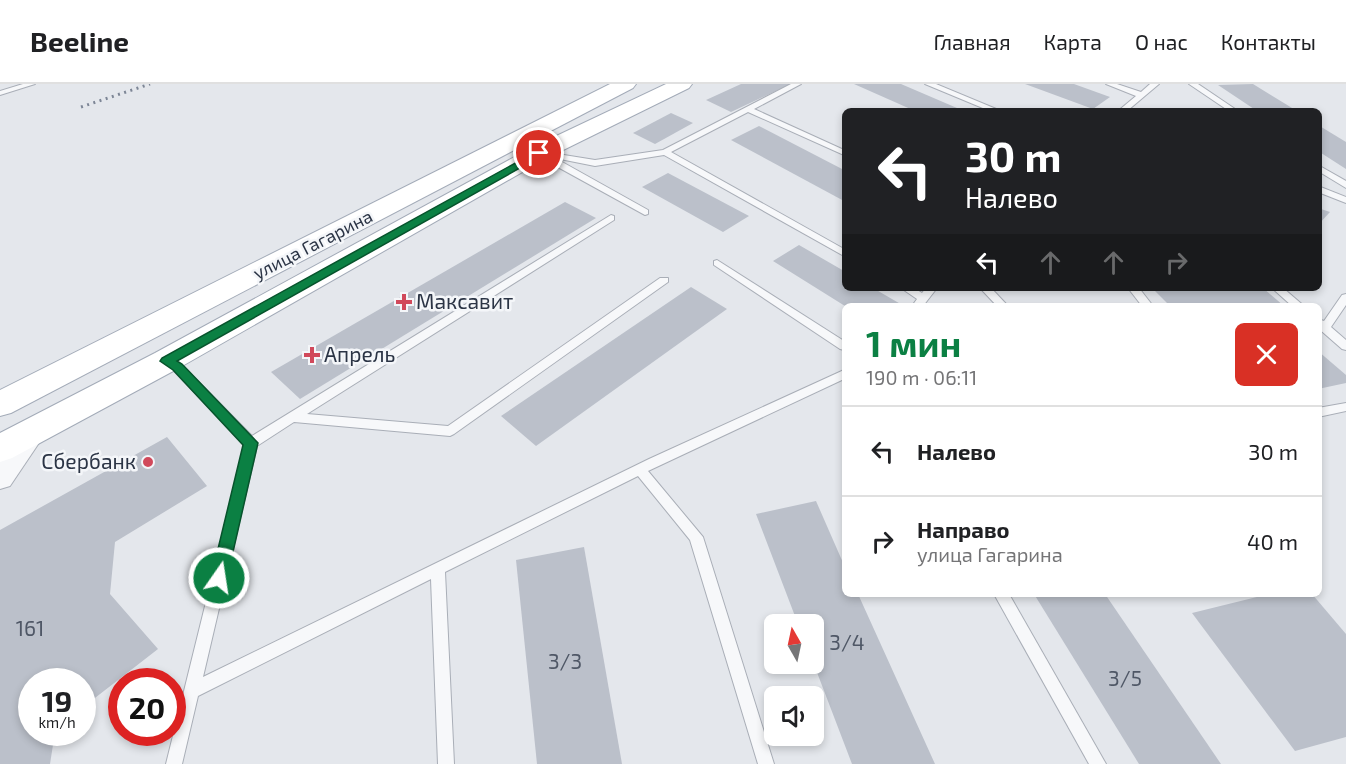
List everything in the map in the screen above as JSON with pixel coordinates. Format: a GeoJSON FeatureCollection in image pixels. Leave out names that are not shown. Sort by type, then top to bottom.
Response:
{"type":"FeatureCollection","features":[{"type":"Feature","properties":{"kind":"main road","name":"улица Гагарина"},"geometry":{"type":"LineString","coordinates":[[0,404],[626,84]]}},
{"type":"Feature","properties":{"kind":"main road","name":"улица Гагарина"},"geometry":{"type":"LineString","coordinates":[[0,449],[166,361],[539,153],[682,84]]}},
{"type":"Feature","properties":{"kind":"street"},"geometry":{"type":"LineString","coordinates":[[0,478],[36,429]]}},
{"type":"Feature","properties":{"kind":"lane"},"geometry":{"type":"LineString","coordinates":[[0,93],[31,84]]}},
{"type":"Feature","properties":{"kind":"lane"},"geometry":{"type":"LineString","coordinates":[[539,153],[595,162],[664,152],[797,84]]}},
{"type":"Feature","properties":{"kind":"lane"},"geometry":{"type":"LineString","coordinates":[[929,84],[990,108]]}},
{"type":"Feature","properties":{"kind":"lane"},"geometry":{"type":"LineString","coordinates":[[1110,84],[1142,95]]}},
{"type":"Feature","properties":{"kind":"lane"},"geometry":{"type":"LineString","coordinates":[[1126,108],[1155,84]]}},
{"type":"Feature","properties":{"kind":"lane"},"geometry":{"type":"LineString","coordinates":[[1193,84],[1229,108]]}},
{"type":"Feature","properties":{"kind":"lane"},"geometry":{"type":"LineString","coordinates":[[748,109],[842,152]]}},
{"type":"Feature","properties":{"kind":"lane"},"geometry":{"type":"LineString","coordinates":[[664,152],[842,252]]}},
{"type":"Feature","properties":{"kind":"lane"},"geometry":{"type":"LineString","coordinates":[[539,153],[645,212]]}},
{"type":"Feature","properties":{"kind":"lane"},"geometry":{"type":"LineString","coordinates":[[1322,170],[1346,185]]}},
{"type":"Feature","properties":{"kind":"lane"},"geometry":{"type":"LineString","coordinates":[[1322,191],[1346,200]]}},
{"type":"Feature","properties":{"kind":"lane"},"geometry":{"type":"LineString","coordinates":[[174,764],[251,443],[611,218]]}},
{"type":"Feature","properties":{"kind":"lane"},"geometry":{"type":"LineString","coordinates":[[717,263],[842,345]]}},
{"type":"Feature","properties":{"kind":"lane"},"geometry":{"type":"LineString","coordinates":[[292,417],[450,431],[664,280]]}},
{"type":"Feature","properties":{"kind":"lane"},"geometry":{"type":"LineString","coordinates":[[909,291],[920,302]]}},
{"type":"Feature","properties":{"kind":"lane"},"geometry":{"type":"LineString","coordinates":[[988,291],[1000,303]]}},
{"type":"Feature","properties":{"kind":"lane"},"geometry":{"type":"LineString","coordinates":[[1136,291],[1146,303]]}},
{"type":"Feature","properties":{"kind":"lane"},"geometry":{"type":"LineString","coordinates":[[1281,291],[1295,303]]}},
{"type":"Feature","properties":{"kind":"lane"},"geometry":{"type":"LineString","coordinates":[[1346,297],[1322,325],[1346,346]]}},
{"type":"Feature","properties":{"kind":"lane"},"geometry":{"type":"LineString","coordinates":[[166,361],[177,367],[251,443]]}},
{"type":"Feature","properties":{"kind":"lane"},"geometry":{"type":"LineString","coordinates":[[193,690],[640,470],[842,375]]}},
{"type":"Feature","properties":{"kind":"lane"},"geometry":{"type":"LineString","coordinates":[[1322,412],[1346,407]]}},
{"type":"Feature","properties":{"kind":"lane"},"geometry":{"type":"LineString","coordinates":[[640,470],[696,537],[766,764]]}},
{"type":"Feature","properties":{"kind":"lane"},"geometry":{"type":"LineString","coordinates":[[438,570],[446,764]]}},
{"type":"Feature","properties":{"kind":"lane"},"geometry":{"type":"LineString","coordinates":[[1003,597],[1098,764]]}},
{"type":"Feature","properties":{"kind":"building"},"geometry":{"type":"Polygon","coordinates":[[[741,84],[791,84],[731,112],[706,100],[741,84]]]}},
{"type":"Feature","properties":{"kind":"building"},"geometry":{"type":"Polygon","coordinates":[[[854,84],[901,84],[957,108],[908,108],[854,84]]]}},
{"type":"Feature","properties":{"kind":"building"},"geometry":{"type":"Polygon","coordinates":[[[1025,84],[1074,84],[1110,97],[1094,108],[1025,84]]]}},
{"type":"Feature","properties":{"kind":"building"},"geometry":{"type":"Polygon","coordinates":[[[1253,84],[1292,108],[1252,108],[1218,85],[1253,84]]]}},
{"type":"Feature","properties":{"kind":"building"},"geometry":{"type":"Polygon","coordinates":[[[671,113],[693,123],[655,144],[633,133],[671,113]]]}},
{"type":"Feature","properties":{"kind":"building"},"geometry":{"type":"Polygon","coordinates":[[[759,126],[842,169],[842,200],[731,140],[759,126]]]}},
{"type":"Feature","properties":{"kind":"building"},"geometry":{"type":"Polygon","coordinates":[[[1322,127],[1346,142],[1346,169],[1322,154],[1322,127]]]}},
{"type":"Feature","properties":{"kind":"building"},"geometry":{"type":"Polygon","coordinates":[[[668,173],[749,216],[723,232],[642,187],[668,173]]]}},
{"type":"Feature","properties":{"kind":"building"},"geometry":{"type":"Polygon","coordinates":[[[565,202],[596,218],[300,399],[271,372],[565,202]]]}},
{"type":"Feature","properties":{"kind":"building"},"geometry":{"type":"Polygon","coordinates":[[[1322,209],[1330,212],[1322,221],[1322,209]]]}},
{"type":"Feature","properties":{"kind":"building"},"geometry":{"type":"Polygon","coordinates":[[[799,245],[842,270],[842,291],[878,291],[899,303],[842,304],[773,261],[799,245]]]}},
{"type":"Feature","properties":{"kind":"building"},"geometry":{"type":"Polygon","coordinates":[[[691,287],[727,309],[536,446],[501,416],[691,287]]]}},
{"type":"Feature","properties":{"kind":"building"},"geometry":{"type":"Polygon","coordinates":[[[1155,291],[1266,291],[1280,303],[1167,303],[1155,291]]]}},
{"type":"Feature","properties":{"kind":"building"},"geometry":{"type":"Polygon","coordinates":[[[1322,354],[1346,375],[1346,383],[1322,388],[1322,354]]]}},
{"type":"Feature","properties":{"kind":"building"},"geometry":{"type":"Polygon","coordinates":[[[167,437],[207,486],[115,542],[110,594],[158,649],[134,668],[108,668],[108,688],[96,697],[96,668],[18,668],[18,746],[53,746],[50,764],[0,764],[0,530],[167,437]]]}},
{"type":"Feature","properties":{"kind":"building"},"geometry":{"type":"Polygon","coordinates":[[[816,501],[842,560],[842,597],[859,597],[935,764],[852,764],[818,674],[824,674],[824,614],[794,614],[756,514],[816,501]]]}},
{"type":"Feature","properties":{"kind":"building"},"geometry":{"type":"Polygon","coordinates":[[[584,547],[622,764],[537,764],[516,560],[584,547]]]}},
{"type":"Feature","properties":{"kind":"building"},"geometry":{"type":"Polygon","coordinates":[[[1036,597],[1107,597],[1221,764],[1139,764],[1036,597]]]}},
{"type":"Feature","properties":{"kind":"building"},"geometry":{"type":"Polygon","coordinates":[[[1257,597],[1315,597],[1346,634],[1346,737],[1295,751],[1192,613],[1257,597]]]}},
{"type":"Feature","properties":{"kind":"railway"},"geometry":{"type":"LineString","coordinates":[[81,107],[150,84]]}},
{"type":"Feature","properties":{"kind":"place","name":"Максавит"},"geometry":{"type":"Point","coordinates":[404,302]}},
{"type":"Feature","properties":{"kind":"place","name":"Апрель"},"geometry":{"type":"Point","coordinates":[312,355]}},
{"type":"Feature","properties":{"kind":"place","name":"Сбербанк"},"geometry":{"type":"Point","coordinates":[148,462]}},
{"type":"Feature","properties":{"kind":"route"},"geometry":{"type":"LineString","coordinates":[[219,578],[251,443],[177,367],[166,361],[539,153]]}}]}
